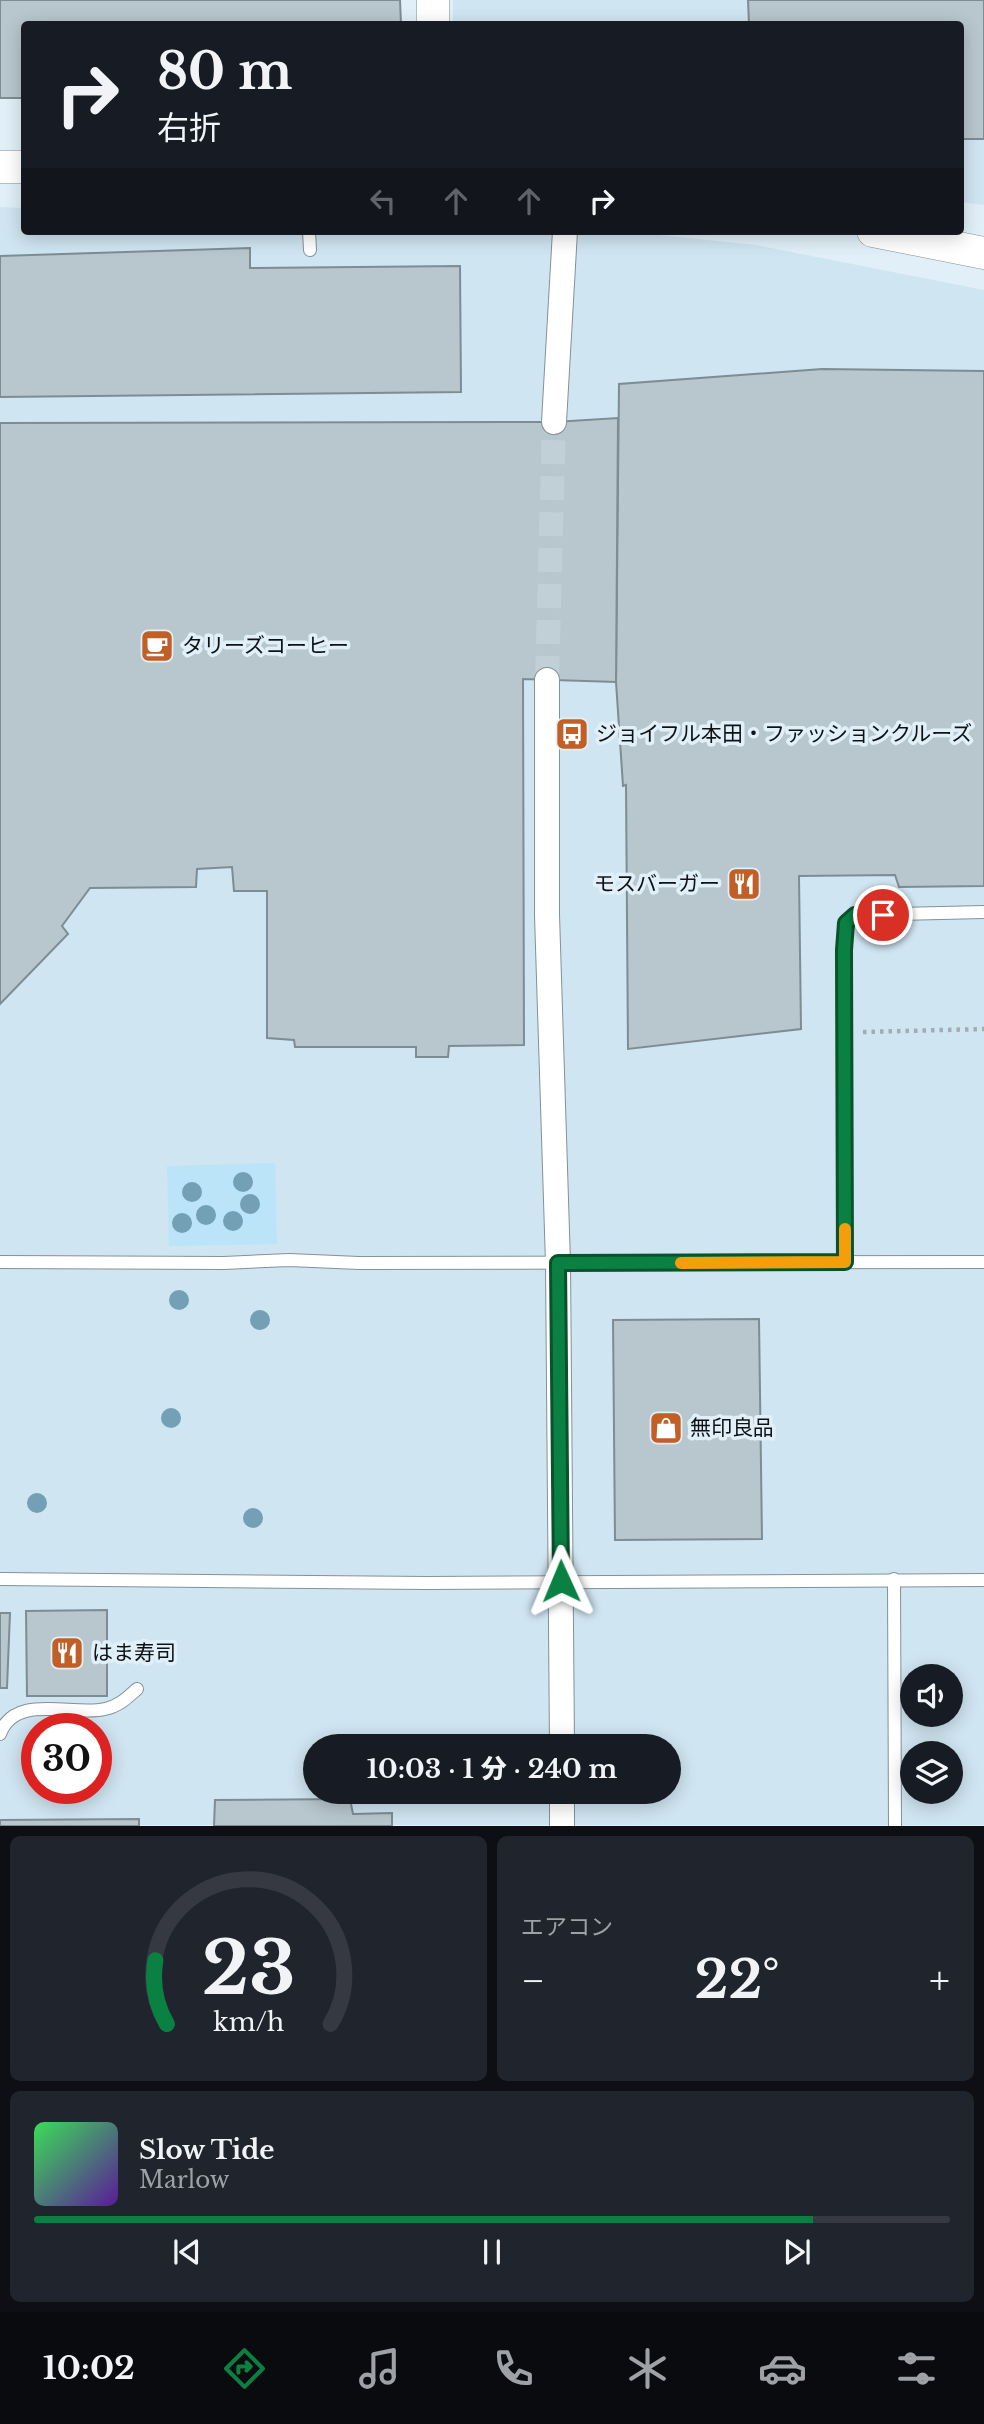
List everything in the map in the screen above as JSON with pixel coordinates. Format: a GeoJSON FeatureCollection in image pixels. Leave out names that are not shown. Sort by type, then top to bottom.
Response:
{"type":"FeatureCollection","features":[{"type":"Feature","properties":{"kind":"street"},"geometry":{"type":"LineString","coordinates":[[432,0],[433,21]]}},
{"type":"Feature","properties":{"kind":"street"},"geometry":{"type":"LineString","coordinates":[[0,167],[21,167]]}},
{"type":"Feature","properties":{"kind":"street"},"geometry":{"type":"LineString","coordinates":[[554,422],[565,235]]}},
{"type":"Feature","properties":{"kind":"street"},"geometry":{"type":"LineString","coordinates":[[893,235],[984,253]]}},
{"type":"Feature","properties":{"kind":"street"},"geometry":{"type":"LineString","coordinates":[[547,680],[547,915],[558,1263],[562,1734]]}},
{"type":"Feature","properties":{"kind":"street"},"geometry":{"type":"LineString","coordinates":[[562,1804],[562,1825]]}},
{"type":"Feature","properties":{"kind":"lane"},"geometry":{"type":"LineString","coordinates":[[309,235],[310,250]]}},
{"type":"Feature","properties":{"kind":"lane"},"geometry":{"type":"LineString","coordinates":[[845,1262],[846,923],[855,915],[984,912]]}},
{"type":"Feature","properties":{"kind":"lane"},"geometry":{"type":"LineString","coordinates":[[0,1262],[984,1262]]}},
{"type":"Feature","properties":{"kind":"lane"},"geometry":{"type":"LineString","coordinates":[[0,1579],[984,1580]]}},
{"type":"Feature","properties":{"kind":"lane"},"geometry":{"type":"LineString","coordinates":[[894,1579],[895,1825]]}},
{"type":"Feature","properties":{"kind":"lane"},"geometry":{"type":"LineString","coordinates":[[0,1732],[18,1713],[37,1709],[103,1710],[122,1703],[137,1689]]}},
{"type":"Feature","properties":{"kind":"path"},"geometry":{"type":"LineString","coordinates":[[845,1032],[984,1029]]}},
{"type":"Feature","properties":{"kind":"shaded area"},"geometry":{"type":"Polygon","coordinates":[[[453,0],[984,0],[984,205],[964,202],[964,21],[453,21],[453,0]]]}},
{"type":"Feature","properties":{"kind":"shaded area"},"geometry":{"type":"Polygon","coordinates":[[[0,207],[21,208],[21,235],[658,235],[756,245],[984,290],[984,1825],[0,1825],[0,207]]]}},
{"type":"Feature","properties":{"kind":"shaded area"},"geometry":{"type":"Polygon","coordinates":[[[275,1163],[277,1244],[169,1246],[167,1166],[275,1163]]]}},
{"type":"Feature","properties":{"kind":"building"},"geometry":{"type":"Polygon","coordinates":[[[0,0],[400,0],[401,21],[21,21],[21,98],[0,98],[0,0]]]}},
{"type":"Feature","properties":{"kind":"building"},"geometry":{"type":"Polygon","coordinates":[[[748,0],[984,0],[984,139],[964,139],[964,21],[749,21],[748,0]]]}},
{"type":"Feature","properties":{"kind":"building"},"geometry":{"type":"Polygon","coordinates":[[[250,248],[250,268],[460,266],[461,392],[0,397],[0,256],[250,248]]]}},
{"type":"Feature","properties":{"kind":"building"},"geometry":{"type":"Polygon","coordinates":[[[822,369],[984,371],[984,886],[899,887],[895,875],[799,876],[801,1029],[628,1049],[626,785],[623,786],[616,682],[619,384],[822,369]]]}},
{"type":"Feature","properties":{"kind":"building"},"geometry":{"type":"Polygon","coordinates":[[[618,418],[616,682],[523,679],[524,1045],[449,1046],[448,1057],[416,1057],[416,1047],[295,1047],[294,1040],[267,1038],[267,891],[234,891],[232,867],[197,869],[196,887],[90,888],[62,926],[68,934],[0,1004],[0,423],[554,422],[618,418]]]}},
{"type":"Feature","properties":{"kind":"building"},"geometry":{"type":"Polygon","coordinates":[[[759,1319],[762,1539],[615,1540],[613,1320],[759,1319]]]}},
{"type":"Feature","properties":{"kind":"building"},"geometry":{"type":"Polygon","coordinates":[[[107,1610],[107,1696],[27,1696],[26,1611],[107,1610]]]}},
{"type":"Feature","properties":{"kind":"building"},"geometry":{"type":"Polygon","coordinates":[[[0,1613],[10,1613],[7,1688],[0,1688],[0,1613]]]}},
{"type":"Feature","properties":{"kind":"building"},"geometry":{"type":"Polygon","coordinates":[[[303,1799],[303,1804],[351,1804],[353,1814],[392,1813],[392,1826],[214,1826],[215,1800],[303,1799]]]}},
{"type":"Feature","properties":{"kind":"building"},"geometry":{"type":"Polygon","coordinates":[[[139,1819],[139,1826],[0,1826],[0,1820],[139,1819]]]}},
{"type":"Feature","properties":{"kind":"tunnel"},"geometry":{"type":"LineString","coordinates":[[547,680],[554,422]]}},
{"type":"Feature","properties":{"kind":"slow traffic"},"geometry":{"type":"LineString","coordinates":[[681,1263],[845,1262],[845,1229]]}},
{"type":"Feature","properties":{"kind":"place","name":"タリーズコーヒー"},"geometry":{"type":"Point","coordinates":[157,646]}},
{"type":"Feature","properties":{"kind":"place","name":"ジョイフル本田・ファッションクルーズ"},"geometry":{"type":"Point","coordinates":[572,734]}},
{"type":"Feature","properties":{"kind":"place","name":"モスバーガー"},"geometry":{"type":"Point","coordinates":[744,884]}},
{"type":"Feature","properties":{"kind":"place","name":"無印良品"},"geometry":{"type":"Point","coordinates":[666,1428]}},
{"type":"Feature","properties":{"kind":"place","name":"はま寿司"},"geometry":{"type":"Point","coordinates":[67,1653]}},
{"type":"Feature","properties":{"kind":"route"},"geometry":{"type":"LineString","coordinates":[[561,1581],[558,1263],[845,1262],[846,923],[855,915],[883,915]]}}]}
